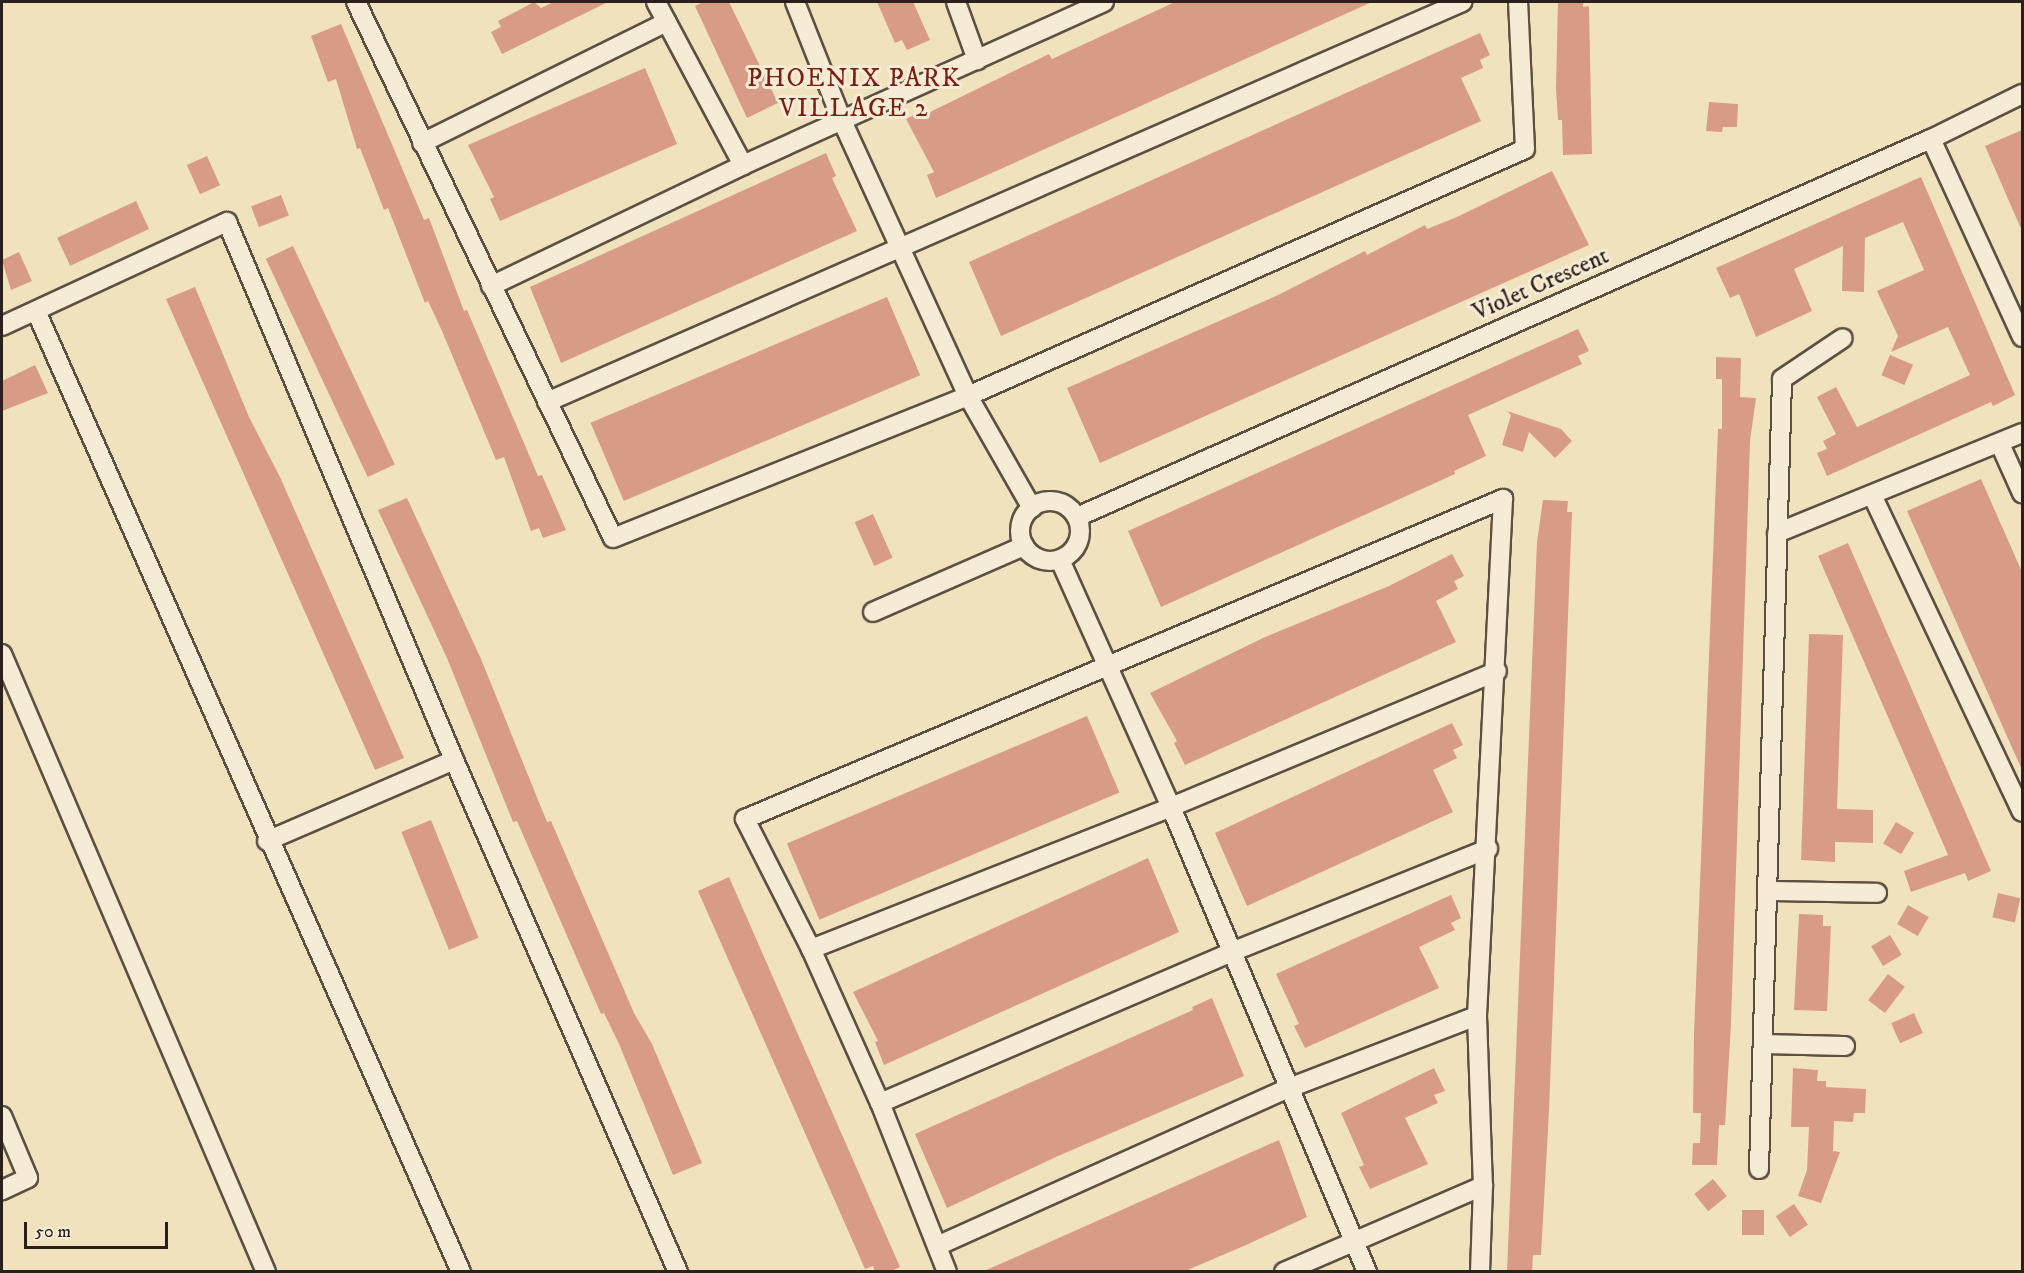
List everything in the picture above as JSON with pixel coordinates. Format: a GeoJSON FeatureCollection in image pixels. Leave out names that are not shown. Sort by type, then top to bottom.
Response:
{"type":"FeatureCollection","features":[{"type":"Feature","properties":{"kind":"street"},"geometry":{"type":"LineString","coordinates":[[356,2],[613,538],[968,396],[1525,149],[1518,2]]}},
{"type":"Feature","properties":{"kind":"street"},"geometry":{"type":"LineString","coordinates":[[656,2],[743,165]]}},
{"type":"Feature","properties":{"kind":"street"},"geometry":{"type":"LineString","coordinates":[[795,2],[843,123],[968,396],[1032,508]]}},
{"type":"Feature","properties":{"kind":"street"},"geometry":{"type":"LineString","coordinates":[[956,2],[977,60]]}},
{"type":"Feature","properties":{"kind":"street"},"geometry":{"type":"LineString","coordinates":[[491,285],[743,165],[843,123],[1104,2]]}},
{"type":"Feature","properties":{"kind":"street"},"geometry":{"type":"LineString","coordinates":[[547,402],[1462,2]]}},
{"type":"Feature","properties":{"kind":"street"},"geometry":{"type":"LineString","coordinates":[[422,143],[667,22]]}},
{"type":"Feature","properties":{"kind":"street","name":"Violet Crescent"},"geometry":{"type":"LineString","coordinates":[[1077,517],[1931,139],[2022,94]]}},
{"type":"Feature","properties":{"kind":"street"},"geometry":{"type":"LineString","coordinates":[[1931,139],[2022,337]]}},
{"type":"Feature","properties":{"kind":"street"},"geometry":{"type":"LineString","coordinates":[[2,326],[227,222],[454,760],[678,1272]]}},
{"type":"Feature","properties":{"kind":"street"},"geometry":{"type":"LineString","coordinates":[[36,311],[267,841],[460,1272]]}},
{"type":"Feature","properties":{"kind":"street"},"geometry":{"type":"LineString","coordinates":[[1759,1169],[1782,379],[1843,338]]}},
{"type":"Feature","properties":{"kind":"street"},"geometry":{"type":"LineString","coordinates":[[1777,533],[1873,497],[2022,433]]}},
{"type":"Feature","properties":{"kind":"street"},"geometry":{"type":"LineString","coordinates":[[2000,444],[2022,493]]}},
{"type":"Feature","properties":{"kind":"street"},"geometry":{"type":"LineString","coordinates":[[1873,497],[2022,812]]}},
{"type":"Feature","properties":{"kind":"street"},"geometry":{"type":"LineString","coordinates":[[947,1272],[880,1103],[811,949],[745,819],[1106,663],[1503,499],[1497,671],[1477,1016],[1484,1186],[1480,1272]]}},
{"type":"Feature","properties":{"kind":"street"},"geometry":{"type":"LineString","coordinates":[[1051,501],[1070,509],[1077,517],[1080,527],[1076,547],[1060,560],[1040,560],[1024,546],[1021,525],[1032,508],[1051,501]]}},
{"type":"Feature","properties":{"kind":"street"},"geometry":{"type":"LineString","coordinates":[[873,612],[1024,546]]}},
{"type":"Feature","properties":{"kind":"street"},"geometry":{"type":"LineString","coordinates":[[1060,560],[1234,951],[1367,1272]]}},
{"type":"Feature","properties":{"kind":"street"},"geometry":{"type":"LineString","coordinates":[[2,654],[266,1272]]}},
{"type":"Feature","properties":{"kind":"street"},"geometry":{"type":"LineString","coordinates":[[811,949],[1171,807],[1497,671]]}},
{"type":"Feature","properties":{"kind":"street"},"geometry":{"type":"LineString","coordinates":[[267,841],[454,760]]}},
{"type":"Feature","properties":{"kind":"street"},"geometry":{"type":"LineString","coordinates":[[880,1103],[1234,951],[1488,849]]}},
{"type":"Feature","properties":{"kind":"street"},"geometry":{"type":"LineString","coordinates":[[1767,891],[1877,893]]}},
{"type":"Feature","properties":{"kind":"street"},"geometry":{"type":"LineString","coordinates":[[938,1246],[1289,1088],[1477,1016]]}},
{"type":"Feature","properties":{"kind":"street"},"geometry":{"type":"LineString","coordinates":[[1763,1044],[1845,1046]]}},
{"type":"Feature","properties":{"kind":"street"},"geometry":{"type":"LineString","coordinates":[[2,1116],[28,1178],[2,1190]]}},
{"type":"Feature","properties":{"kind":"street"},"geometry":{"type":"LineString","coordinates":[[1284,1272],[1484,1186]]}},
{"type":"Feature","properties":{"kind":"building"},"geometry":{"type":"Polygon","coordinates":[[[534,2],[541,8],[554,2],[608,2],[502,54],[491,32],[501,27],[498,21],[534,2]]]}},
{"type":"Feature","properties":{"kind":"building"},"geometry":{"type":"Polygon","coordinates":[[[703,2],[729,2],[778,103],[747,118],[695,6],[703,2]]]}},
{"type":"Feature","properties":{"kind":"building"},"geometry":{"type":"Polygon","coordinates":[[[877,2],[913,2],[930,40],[907,50],[902,40],[895,43],[877,2]]]}},
{"type":"Feature","properties":{"kind":"building"},"geometry":{"type":"Polygon","coordinates":[[[1175,2],[1372,2],[936,198],[927,175],[934,172],[906,119],[926,109],[928,113],[1049,54],[1052,59],[1175,2]]]}},
{"type":"Feature","properties":{"kind":"building"},"geometry":{"type":"Polygon","coordinates":[[[1558,2],[1583,2],[1583,7],[1589,6],[1592,154],[1563,155],[1562,120],[1558,120],[1556,88],[1558,2]]]}},
{"type":"Feature","properties":{"kind":"building"},"geometry":{"type":"Polygon","coordinates":[[[341,24],[424,220],[429,218],[464,311],[467,310],[538,476],[542,475],[566,530],[543,538],[539,528],[531,531],[504,457],[496,460],[442,331],[428,301],[425,303],[388,208],[384,210],[360,148],[357,149],[336,79],[328,82],[311,36],[341,24]]]}},
{"type":"Feature","properties":{"kind":"building"},"geometry":{"type":"Polygon","coordinates":[[[1480,33],[1490,55],[1480,60],[1483,68],[1461,78],[1481,121],[1001,336],[969,262],[1480,33]]]}},
{"type":"Feature","properties":{"kind":"building"},"geometry":{"type":"Polygon","coordinates":[[[645,68],[677,144],[500,221],[490,199],[494,197],[468,145],[645,68]]]}},
{"type":"Feature","properties":{"kind":"building"},"geometry":{"type":"Polygon","coordinates":[[[1709,102],[1738,104],[1737,127],[1723,127],[1722,132],[1706,131],[1709,102]]]}},
{"type":"Feature","properties":{"kind":"building"},"geometry":{"type":"Polygon","coordinates":[[[2022,130],[2022,231],[1985,146],[2022,130]]]}},
{"type":"Feature","properties":{"kind":"building"},"geometry":{"type":"Polygon","coordinates":[[[826,153],[836,176],[832,178],[857,231],[561,363],[530,287],[826,153]]]}},
{"type":"Feature","properties":{"kind":"building"},"geometry":{"type":"Polygon","coordinates":[[[207,156],[220,185],[200,194],[187,165],[207,156]]]}},
{"type":"Feature","properties":{"kind":"building"},"geometry":{"type":"Polygon","coordinates":[[[1552,171],[1589,245],[1100,463],[1067,388],[1276,296],[1365,251],[1367,255],[1425,225],[1427,229],[1457,217],[1552,171]]]}},
{"type":"Feature","properties":{"kind":"building"},"geometry":{"type":"Polygon","coordinates":[[[1921,177],[2015,395],[1993,406],[1991,402],[1827,476],[1817,453],[1827,449],[1823,441],[1836,434],[1817,397],[1836,387],[1857,427],[1970,375],[1948,327],[1891,352],[1898,336],[1877,291],[1924,270],[1903,222],[1865,238],[1864,292],[1842,291],[1843,246],[1794,269],[1812,311],[1756,337],[1739,294],[1730,298],[1716,268],[1921,177]]]}},
{"type":"Feature","properties":{"kind":"building"},"geometry":{"type":"Polygon","coordinates":[[[281,195],[289,216],[259,227],[251,206],[281,195]]]}},
{"type":"Feature","properties":{"kind":"building"},"geometry":{"type":"Polygon","coordinates":[[[136,201],[149,229],[70,266],[57,238],[136,201]]]}},
{"type":"Feature","properties":{"kind":"building"},"geometry":{"type":"Polygon","coordinates":[[[293,246],[395,464],[368,477],[266,259],[293,246]]]}},
{"type":"Feature","properties":{"kind":"building"},"geometry":{"type":"Polygon","coordinates":[[[19,252],[32,281],[11,290],[2,260],[19,252]]]}},
{"type":"Feature","properties":{"kind":"building"},"geometry":{"type":"Polygon","coordinates":[[[195,287],[249,417],[280,477],[404,758],[375,770],[166,299],[195,287]]]}},
{"type":"Feature","properties":{"kind":"building"},"geometry":{"type":"Polygon","coordinates":[[[887,297],[920,375],[624,501],[591,423],[887,297]]]}},
{"type":"Feature","properties":{"kind":"building"},"geometry":{"type":"Polygon","coordinates":[[[1578,329],[1589,351],[1578,356],[1582,364],[1468,415],[1486,456],[1454,471],[1455,474],[1161,607],[1128,531],[1578,329]]]}},
{"type":"Feature","properties":{"kind":"building"},"geometry":{"type":"Polygon","coordinates":[[[1890,355],[1913,365],[1904,385],[1881,375],[1890,355]]]}},
{"type":"Feature","properties":{"kind":"building"},"geometry":{"type":"Polygon","coordinates":[[[1716,357],[1741,358],[1740,397],[1756,398],[1750,441],[1731,1023],[1725,1125],[1719,1125],[1717,1165],[1692,1165],[1693,1143],[1700,1143],[1701,1113],[1693,1113],[1694,1034],[1718,429],[1722,429],[1722,379],[1716,379],[1716,357]]]}},
{"type":"Feature","properties":{"kind":"building"},"geometry":{"type":"Polygon","coordinates":[[[35,365],[48,393],[2,411],[2,381],[35,365]]]}},
{"type":"Feature","properties":{"kind":"building"},"geometry":{"type":"Polygon","coordinates":[[[1507,411],[1561,429],[1572,441],[1555,458],[1529,432],[1523,452],[1502,445],[1511,415],[1507,411]]]}},
{"type":"Feature","properties":{"kind":"building"},"geometry":{"type":"Polygon","coordinates":[[[1981,479],[2022,572],[2022,770],[1907,511],[1981,479]]]}},
{"type":"Feature","properties":{"kind":"building"},"geometry":{"type":"Polygon","coordinates":[[[407,498],[481,659],[547,822],[551,821],[634,1013],[652,1044],[702,1163],[673,1175],[619,1044],[604,1013],[601,1014],[517,821],[513,822],[447,658],[378,510],[407,498]]]}},
{"type":"Feature","properties":{"kind":"building"},"geometry":{"type":"Polygon","coordinates":[[[1543,500],[1568,501],[1567,512],[1572,512],[1549,1111],[1541,1255],[1533,1255],[1532,1272],[1507,1272],[1537,542],[1543,500]]]}},
{"type":"Feature","properties":{"kind":"building"},"geometry":{"type":"Polygon","coordinates":[[[873,514],[893,558],[874,566],[855,522],[873,514]]]}},
{"type":"Feature","properties":{"kind":"building"},"geometry":{"type":"Polygon","coordinates":[[[1848,543],[1991,871],[1968,881],[1965,873],[1911,892],[1904,871],[1948,855],[1818,556],[1848,543]]]}},
{"type":"Feature","properties":{"kind":"building"},"geometry":{"type":"Polygon","coordinates":[[[1452,554],[1464,576],[1454,581],[1458,589],[1436,601],[1456,642],[1185,765],[1174,743],[1177,741],[1150,693],[1263,638],[1389,586],[1452,554]]]}},
{"type":"Feature","properties":{"kind":"building"},"geometry":{"type":"Polygon","coordinates":[[[1809,634],[1843,635],[1837,809],[1873,810],[1873,843],[1835,842],[1835,862],[1801,860],[1809,634]]]}},
{"type":"Feature","properties":{"kind":"building"},"geometry":{"type":"Polygon","coordinates":[[[1087,716],[1119,792],[819,920],[787,843],[1087,716]]]}},
{"type":"Feature","properties":{"kind":"building"},"geometry":{"type":"Polygon","coordinates":[[[1452,723],[1463,745],[1453,750],[1457,758],[1433,770],[1453,812],[1247,906],[1215,833],[1452,723]]]}},
{"type":"Feature","properties":{"kind":"building"},"geometry":{"type":"Polygon","coordinates":[[[431,820],[479,938],[449,950],[401,832],[431,820]]]}},
{"type":"Feature","properties":{"kind":"building"},"geometry":{"type":"Polygon","coordinates":[[[1896,822],[1914,833],[1901,854],[1883,843],[1896,822]]]}},
{"type":"Feature","properties":{"kind":"building"},"geometry":{"type":"Polygon","coordinates":[[[1148,858],[1179,932],[884,1065],[875,1042],[878,1041],[853,992],[1148,858]]]}},
{"type":"Feature","properties":{"kind":"building"},"geometry":{"type":"Polygon","coordinates":[[[729,877],[900,1267],[889,1272],[875,1272],[873,1266],[865,1269],[698,891],[729,877]]]}},
{"type":"Feature","properties":{"kind":"building"},"geometry":{"type":"Polygon","coordinates":[[[1998,893],[2020,898],[2015,923],[1992,917],[1998,893]]]}},
{"type":"Feature","properties":{"kind":"building"},"geometry":{"type":"Polygon","coordinates":[[[1451,895],[1461,918],[1451,923],[1455,930],[1419,947],[1439,988],[1305,1048],[1294,1026],[1299,1024],[1276,974],[1451,895]]]}},
{"type":"Feature","properties":{"kind":"building"},"geometry":{"type":"Polygon","coordinates":[[[1908,905],[1929,917],[1918,936],[1897,924],[1908,905]]]}},
{"type":"Feature","properties":{"kind":"building"},"geometry":{"type":"Polygon","coordinates":[[[1799,914],[1823,915],[1823,926],[1831,926],[1827,1011],[1794,1010],[1799,914]]]}},
{"type":"Feature","properties":{"kind":"building"},"geometry":{"type":"Polygon","coordinates":[[[1890,935],[1902,955],[1883,966],[1871,946],[1890,935]]]}},
{"type":"Feature","properties":{"kind":"building"},"geometry":{"type":"Polygon","coordinates":[[[1888,974],[1905,987],[1885,1013],[1868,1000],[1888,974]]]}},
{"type":"Feature","properties":{"kind":"building"},"geometry":{"type":"Polygon","coordinates":[[[1212,998],[1244,1076],[1058,1156],[947,1208],[915,1134],[1193,1010],[1192,1007],[1212,998]]]}},
{"type":"Feature","properties":{"kind":"building"},"geometry":{"type":"Polygon","coordinates":[[[1914,1013],[1923,1033],[1900,1043],[1891,1023],[1914,1013]]]}},
{"type":"Feature","properties":{"kind":"building"},"geometry":{"type":"Polygon","coordinates":[[[1434,1068],[1445,1091],[1434,1095],[1438,1103],[1405,1118],[1428,1164],[1370,1189],[1359,1167],[1364,1165],[1341,1113],[1434,1068]]]}},
{"type":"Feature","properties":{"kind":"building"},"geometry":{"type":"Polygon","coordinates":[[[1793,1068],[1818,1070],[1817,1081],[1826,1081],[1826,1087],[1866,1089],[1865,1113],[1854,1113],[1853,1122],[1834,1121],[1833,1151],[1840,1152],[1821,1203],[1798,1196],[1807,1170],[1809,1127],[1791,1127],[1793,1068]]]}},
{"type":"Feature","properties":{"kind":"building"},"geometry":{"type":"Polygon","coordinates":[[[1279,1140],[1307,1217],[1246,1245],[1183,1272],[982,1272],[1279,1140]]]}},
{"type":"Feature","properties":{"kind":"building"},"geometry":{"type":"Polygon","coordinates":[[[1713,1179],[1727,1196],[1708,1211],[1694,1194],[1713,1179]]]}},
{"type":"Feature","properties":{"kind":"building"},"geometry":{"type":"Polygon","coordinates":[[[1794,1204],[1808,1225],[1790,1237],[1776,1216],[1794,1204]]]}},
{"type":"Feature","properties":{"kind":"building"},"geometry":{"type":"Polygon","coordinates":[[[1742,1210],[1764,1210],[1764,1235],[1742,1235],[1742,1210]]]}},
{"type":"Feature","properties":{"kind":"district","name":"PHOENIX PARK VILLAGE 2"},"geometry":{"type":"Point","coordinates":[854,94]}}]}
